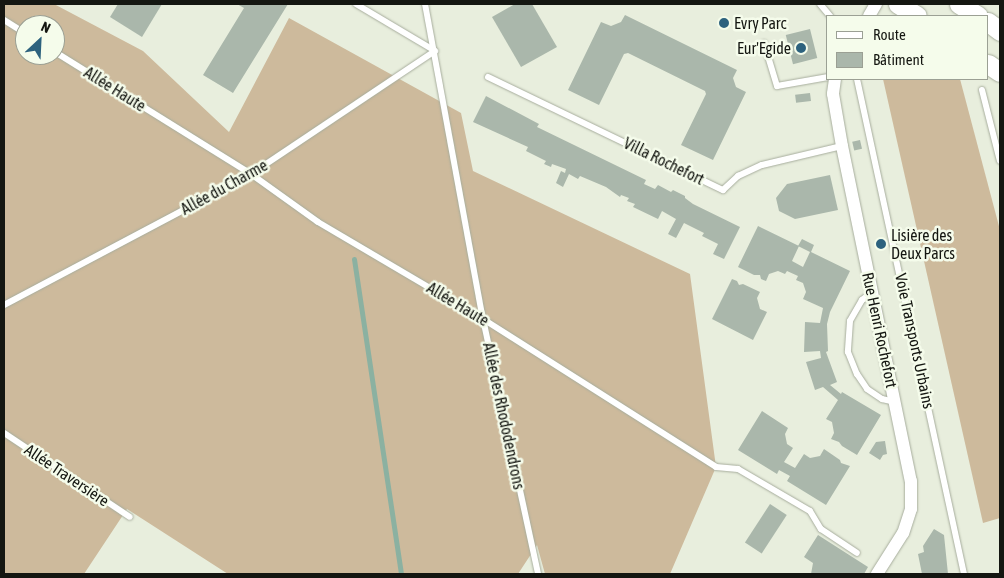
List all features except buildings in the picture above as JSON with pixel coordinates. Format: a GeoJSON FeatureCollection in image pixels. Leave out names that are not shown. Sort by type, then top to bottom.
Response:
{"type":"FeatureCollection","features":[{"type":"Feature","properties":{"kind":"main road"},"geometry":{"type":"LineString","coordinates":[[898,4],[915,15]]}},
{"type":"Feature","properties":{"kind":"main road"},"geometry":{"type":"LineString","coordinates":[[959,4],[976,15]]}},
{"type":"Feature","properties":{"kind":"main road"},"geometry":{"type":"LineString","coordinates":[[989,23],[1000,31]]}},
{"type":"Feature","properties":{"kind":"main road"},"geometry":{"type":"LineString","coordinates":[[989,65],[1000,72]]}},
{"type":"Feature","properties":{"kind":"street"},"geometry":{"type":"LineString","coordinates":[[870,15],[876,4]]}},
{"type":"Feature","properties":{"kind":"street","name":"Rue Henri Rochefort"},"geometry":{"type":"LineString","coordinates":[[835,80],[833,94],[857,225],[873,292],[911,480],[911,509],[903,533],[877,574]]}},
{"type":"Feature","properties":{"kind":"lane"},"geometry":{"type":"LineString","coordinates":[[356,4],[435,51]]}},
{"type":"Feature","properties":{"kind":"lane","name":"Allée des Rhododendrons"},"geometry":{"type":"LineString","coordinates":[[425,4],[483,319],[538,574]]}},
{"type":"Feature","properties":{"kind":"lane"},"geometry":{"type":"LineString","coordinates":[[820,4],[829,15]]}},
{"type":"Feature","properties":{"kind":"lane"},"geometry":{"type":"LineString","coordinates":[[4,20],[15,27]]}},
{"type":"Feature","properties":{"kind":"lane"},"geometry":{"type":"LineString","coordinates":[[764,43],[777,86],[826,76]]}},
{"type":"Feature","properties":{"kind":"lane","name":"Allée du Charme"},"geometry":{"type":"LineString","coordinates":[[4,305],[251,174],[435,51]]}},
{"type":"Feature","properties":{"kind":"lane","name":"Allée Haute"},"geometry":{"type":"LineString","coordinates":[[65,58],[251,174],[318,222],[483,319],[716,467],[738,469],[810,511],[821,529],[857,552]]}},
{"type":"Feature","properties":{"kind":"lane","name":"Villa Rochefort"},"geometry":{"type":"LineString","coordinates":[[488,77],[723,190],[738,176],[762,165],[842,146]]}},
{"type":"Feature","properties":{"kind":"lane","name":"Voie Transports Urbains"},"geometry":{"type":"LineString","coordinates":[[857,80],[964,574]]}},
{"type":"Feature","properties":{"kind":"lane"},"geometry":{"type":"LineString","coordinates":[[982,90],[1000,160]]}},
{"type":"Feature","properties":{"kind":"lane"},"geometry":{"type":"LineString","coordinates":[[873,292],[862,300],[850,321],[848,352],[857,374],[867,389],[882,398],[895,402]]}},
{"type":"Feature","properties":{"kind":"lane","name":"Allée Traversière"},"geometry":{"type":"LineString","coordinates":[[4,433],[130,517]]}},
{"type":"Feature","properties":{"kind":"shaded area"},"geometry":{"type":"Polygon","coordinates":[[[4,4],[54,4],[143,51],[229,132],[289,18],[461,113],[473,171],[690,274],[716,467],[670,574],[545,574],[537,545],[518,574],[228,574],[127,509],[84,574],[4,574],[4,4]]]}},
{"type":"Feature","properties":{"kind":"shaded area"},"geometry":{"type":"Polygon","coordinates":[[[883,80],[960,80],[1000,230],[1000,518],[983,523],[883,80]]]}},
{"type":"Feature","properties":{"kind":"waterway"},"geometry":{"type":"LineString","coordinates":[[354,259],[401,574]]}},
{"type":"Feature","properties":{"kind":"place","name":"Evry Parc"},"geometry":{"type":"Point","coordinates":[724,23]}},
{"type":"Feature","properties":{"kind":"place","name":"Eur'Egide"},"geometry":{"type":"Point","coordinates":[801,48]}},
{"type":"Feature","properties":{"kind":"place","name":"Lisière des Deux Parcs"},"geometry":{"type":"Point","coordinates":[881,244]}}]}
